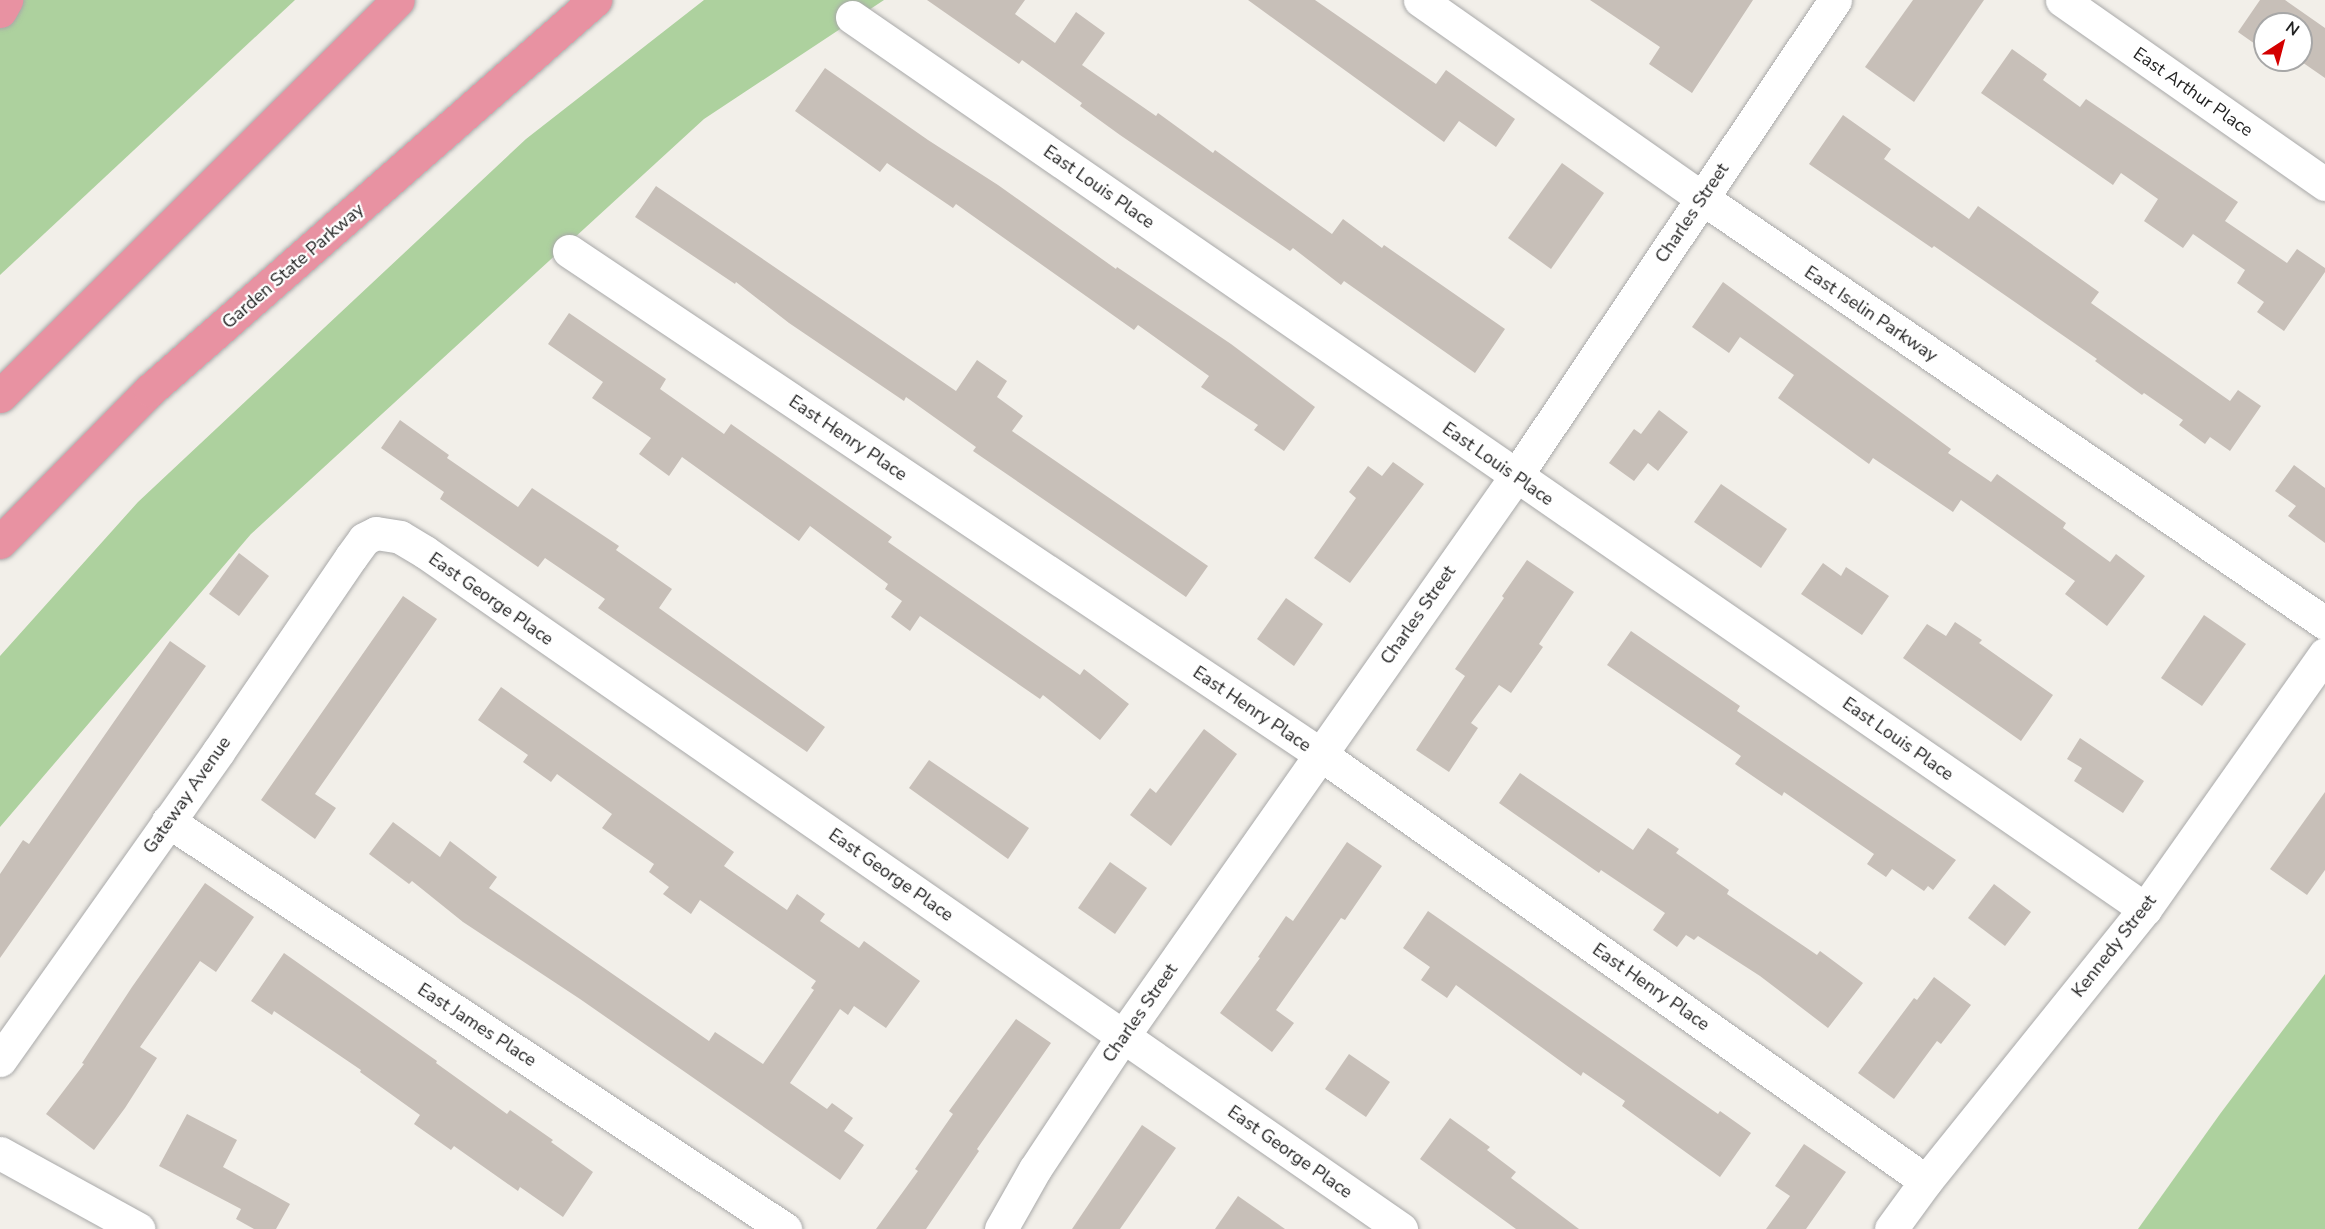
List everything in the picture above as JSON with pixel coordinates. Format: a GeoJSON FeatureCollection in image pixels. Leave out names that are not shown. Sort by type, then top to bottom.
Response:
{"type":"FeatureCollection","features":[{"type":"Feature","properties":{"kind":"highway"},"geometry":{"type":"LineString","coordinates":[[0,11],[6,0]]}},
{"type":"Feature","properties":{"kind":"highway"},"geometry":{"type":"LineString","coordinates":[[0,396],[398,0]]}},
{"type":"Feature","properties":{"kind":"highway","name":"Garden State Parkway"},"geometry":{"type":"LineString","coordinates":[[0,542],[150,390],[595,0]]}},
{"type":"Feature","properties":{"kind":"street","name":"East Iselin Parkway"},"geometry":{"type":"LineString","coordinates":[[1420,0],[1702,198],[2325,623]]}},
{"type":"Feature","properties":{"kind":"street","name":"Charles Street"},"geometry":{"type":"LineString","coordinates":[[1001,1229],[1035,1169],[1123,1036],[1516,476],[1835,0]]}},
{"type":"Feature","properties":{"kind":"street","name":"East Arthur Place"},"geometry":{"type":"LineString","coordinates":[[2062,0],[2325,184]]}},
{"type":"Feature","properties":{"kind":"street","name":"East Louis Place"},"geometry":{"type":"LineString","coordinates":[[852,17],[2145,909]]}},
{"type":"Feature","properties":{"kind":"street","name":"East Henry Place"},"geometry":{"type":"LineString","coordinates":[[569,251],[1320,754],[1926,1180]]}},
{"type":"Feature","properties":{"kind":"street","name":"Gateway Avenue"},"geometry":{"type":"LineString","coordinates":[[0,1060],[351,557],[364,539],[376,533]]}},
{"type":"Feature","properties":{"kind":"street","name":"East George Place"},"geometry":{"type":"LineString","coordinates":[[376,533],[400,537],[425,552],[1401,1229]]}},
{"type":"Feature","properties":{"kind":"street","name":"Kennedy Street"},"geometry":{"type":"LineString","coordinates":[[1891,1229],[1926,1180],[2145,909],[2325,654]]}},
{"type":"Feature","properties":{"kind":"street","name":"East James Place"},"geometry":{"type":"LineString","coordinates":[[168,822],[785,1229]]}},
{"type":"Feature","properties":{"kind":"street"},"geometry":{"type":"LineString","coordinates":[[0,1153],[138,1229]]}},
{"type":"Feature","properties":{"kind":"green space"},"geometry":{"type":"Polygon","coordinates":[[[0,0],[295,0],[0,275],[0,0]]]}},
{"type":"Feature","properties":{"kind":"green space"},"geometry":{"type":"Polygon","coordinates":[[[704,0],[884,0],[704,119],[251,534],[0,827],[0,656],[138,502],[526,139],[704,0]]]}},
{"type":"Feature","properties":{"kind":"green space"},"geometry":{"type":"Polygon","coordinates":[[[2325,974],[2325,1229],[2138,1229],[2220,1114],[2325,974]]]}},
{"type":"Feature","properties":{"kind":"building"},"geometry":{"type":"Polygon","coordinates":[[[927,0],[1025,0],[1015,14],[1055,43],[1076,12],[1105,33],[1082,65],[1156,116],[1158,113],[1213,153],[1215,150],[1332,234],[1343,219],[1382,248],[1384,245],[1505,329],[1475,373],[1344,281],[1341,285],[1293,248],[1290,251],[1120,135],[1080,106],[1082,103],[1022,60],[1019,64],[927,0]]]}},
{"type":"Feature","properties":{"kind":"building"},"geometry":{"type":"Polygon","coordinates":[[[1248,0],[1315,0],[1436,84],[1446,70],[1515,119],[1496,147],[1459,121],[1444,142],[1248,0]]]}},
{"type":"Feature","properties":{"kind":"building"},"geometry":{"type":"Polygon","coordinates":[[[1590,0],[1753,0],[1692,93],[1649,64],[1660,47],[1590,0]]]}},
{"type":"Feature","properties":{"kind":"building"},"geometry":{"type":"Polygon","coordinates":[[[1913,0],[1984,0],[1914,102],[1865,67],[1913,0]]]}},
{"type":"Feature","properties":{"kind":"building"},"geometry":{"type":"Polygon","coordinates":[[[2260,0],[2285,0],[2302,12],[2253,12],[2253,43],[2238,32],[2260,0]]]}},
{"type":"Feature","properties":{"kind":"building"},"geometry":{"type":"Polygon","coordinates":[[[2313,20],[2325,28],[2325,78],[2313,70],[2313,20]]]}},
{"type":"Feature","properties":{"kind":"building"},"geometry":{"type":"Polygon","coordinates":[[[2012,49],[2047,74],[2043,80],[2080,107],[2086,99],[2238,202],[2225,221],[2287,263],[2297,249],[2325,268],[2325,272],[2284,331],[2257,312],[2264,302],[2237,283],[2245,270],[2193,234],[2183,248],[2144,221],[2158,199],[2121,173],[2113,185],[1981,93],[2012,49]]]}},
{"type":"Feature","properties":{"kind":"building"},"geometry":{"type":"Polygon","coordinates":[[[825,68],[928,140],[998,185],[1116,269],[1117,267],[1231,344],[1315,407],[1284,451],[1254,430],[1258,425],[1201,387],[1209,376],[1138,325],[1134,330],[956,204],[953,208],[887,163],[880,172],[795,111],[825,68]]]}},
{"type":"Feature","properties":{"kind":"building"},"geometry":{"type":"Polygon","coordinates":[[[1843,115],[1891,149],[1884,159],[1969,219],[1978,206],[2099,292],[2091,303],[2230,401],[2238,390],[2261,406],[2230,451],[2210,437],[2205,444],[2179,425],[2183,420],[2144,393],[2142,395],[2095,361],[2097,359],[1934,246],[1932,248],[1809,164],[1843,115]]]}},
{"type":"Feature","properties":{"kind":"building"},"geometry":{"type":"Polygon","coordinates":[[[1562,163],[1604,193],[1551,269],[1508,238],[1562,163]]]}},
{"type":"Feature","properties":{"kind":"building"},"geometry":{"type":"Polygon","coordinates":[[[656,186],[956,391],[977,360],[1007,381],[997,397],[1023,416],[1012,431],[1208,566],[1186,597],[973,451],[976,447],[906,397],[904,401],[789,323],[736,282],[735,284],[635,217],[656,186]]]}},
{"type":"Feature","properties":{"kind":"building"},"geometry":{"type":"Polygon","coordinates":[[[1723,282],[1951,449],[1948,453],[1991,482],[1997,474],[2066,523],[2063,528],[2110,562],[2116,554],[2145,576],[2107,626],[2065,594],[2075,581],[1961,500],[1953,512],[1873,458],[1869,464],[1778,398],[1794,375],[1740,337],[1729,353],[1692,327],[1723,282]]]}},
{"type":"Feature","properties":{"kind":"building"},"geometry":{"type":"Polygon","coordinates":[[[569,313],[666,379],[660,389],[724,434],[731,424],[892,537],[888,542],[1080,675],[1084,669],[1129,704],[1100,740],[1043,695],[1040,699],[920,616],[910,631],[891,617],[902,601],[885,589],[888,584],[810,526],[799,541],[682,457],[669,476],[639,454],[651,438],[592,398],[603,382],[548,344],[569,313]]]}},
{"type":"Feature","properties":{"kind":"building"},"geometry":{"type":"Polygon","coordinates":[[[1659,410],[1688,432],[1658,471],[1648,463],[1634,481],[1609,463],[1634,429],[1641,434],[1659,410]]]}},
{"type":"Feature","properties":{"kind":"building"},"geometry":{"type":"Polygon","coordinates":[[[400,420],[449,455],[447,458],[518,507],[532,488],[619,546],[616,550],[672,589],[659,608],[825,727],[807,752],[598,608],[605,599],[545,558],[538,567],[440,499],[444,492],[381,448],[400,420]]]}},
{"type":"Feature","properties":{"kind":"building"},"geometry":{"type":"Polygon","coordinates":[[[1393,462],[1424,484],[1350,583],[1314,558],[1356,498],[1349,492],[1368,466],[1382,476],[1393,462]]]}},
{"type":"Feature","properties":{"kind":"building"},"geometry":{"type":"Polygon","coordinates":[[[2294,465],[2325,488],[2325,543],[2288,516],[2296,506],[2275,491],[2294,465]]]}},
{"type":"Feature","properties":{"kind":"building"},"geometry":{"type":"Polygon","coordinates":[[[1721,484],[1787,529],[1761,568],[1694,522],[1721,484]]]}},
{"type":"Feature","properties":{"kind":"building"},"geometry":{"type":"Polygon","coordinates":[[[239,553],[269,576],[239,616],[209,594],[239,553]]]}},
{"type":"Feature","properties":{"kind":"building"},"geometry":{"type":"Polygon","coordinates":[[[1527,560],[1574,592],[1539,644],[1543,647],[1511,693],[1499,685],[1471,723],[1478,728],[1449,772],[1416,750],[1465,676],[1455,669],[1527,560]]]}},
{"type":"Feature","properties":{"kind":"building"},"geometry":{"type":"Polygon","coordinates":[[[1823,563],[1841,576],[1846,567],[1889,596],[1862,635],[1801,594],[1823,563]]]}},
{"type":"Feature","properties":{"kind":"building"},"geometry":{"type":"Polygon","coordinates":[[[403,596],[437,619],[315,794],[336,808],[315,839],[261,800],[403,596]]]}},
{"type":"Feature","properties":{"kind":"building"},"geometry":{"type":"Polygon","coordinates":[[[1286,598],[1323,624],[1294,666],[1257,639],[1286,598]]]}},
{"type":"Feature","properties":{"kind":"building"},"geometry":{"type":"Polygon","coordinates":[[[2204,615],[2246,644],[2202,706],[2161,678],[2204,615]]]}},
{"type":"Feature","properties":{"kind":"building"},"geometry":{"type":"Polygon","coordinates":[[[1955,622],[1982,640],[1979,643],[2053,695],[2021,741],[1903,658],[1927,624],[1946,636],[1955,622]]]}},
{"type":"Feature","properties":{"kind":"building"},"geometry":{"type":"Polygon","coordinates":[[[1631,631],[1740,706],[1737,711],[1956,860],[1933,890],[1928,886],[1924,891],[1892,869],[1886,877],[1867,864],[1874,854],[1784,792],[1782,796],[1735,764],[1741,756],[1607,665],[1631,631]]]}},
{"type":"Feature","properties":{"kind":"building"},"geometry":{"type":"Polygon","coordinates":[[[170,641],[206,666],[0,958],[0,874],[23,840],[29,844],[170,641]]]}},
{"type":"Feature","properties":{"kind":"building"},"geometry":{"type":"Polygon","coordinates":[[[501,687],[734,852],[724,866],[787,910],[797,894],[825,914],[820,921],[859,948],[864,941],[920,981],[886,1028],[854,1006],[848,1015],[840,1009],[790,1083],[827,1109],[832,1103],[853,1118],[844,1131],[864,1145],[840,1180],[580,999],[463,922],[412,881],[409,884],[369,854],[393,822],[440,857],[450,841],[497,877],[489,888],[709,1041],[715,1032],[763,1064],[814,990],[811,988],[816,981],[700,900],[691,914],[663,894],[669,887],[649,872],[654,864],[602,828],[612,814],[557,774],[551,782],[523,762],[528,755],[478,720],[501,687]]]}},
{"type":"Feature","properties":{"kind":"building"},"geometry":{"type":"Polygon","coordinates":[[[1204,729],[1237,754],[1171,846],[1130,815],[1150,788],[1156,793],[1204,729]]]}},
{"type":"Feature","properties":{"kind":"building"},"geometry":{"type":"Polygon","coordinates":[[[2080,738],[2144,781],[2123,813],[2074,781],[2082,768],[2067,759],[2080,738]]]}},
{"type":"Feature","properties":{"kind":"building"},"geometry":{"type":"Polygon","coordinates":[[[929,760],[1029,828],[1008,859],[909,788],[929,760]]]}},
{"type":"Feature","properties":{"kind":"building"},"geometry":{"type":"Polygon","coordinates":[[[1520,773],[1633,850],[1648,828],[1679,849],[1676,853],[1729,890],[1727,894],[1817,955],[1820,951],[1863,983],[1828,1028],[1760,976],[1698,936],[1694,940],[1686,935],[1677,947],[1653,930],[1665,913],[1601,870],[1599,873],[1499,803],[1520,773]]]}},
{"type":"Feature","properties":{"kind":"building"},"geometry":{"type":"Polygon","coordinates":[[[2325,792],[2325,870],[2307,895],[2270,869],[2325,792]]]}},
{"type":"Feature","properties":{"kind":"building"},"geometry":{"type":"Polygon","coordinates":[[[1347,842],[1382,866],[1345,920],[1341,918],[1276,1010],[1294,1023],[1272,1052],[1220,1013],[1260,958],[1258,957],[1286,916],[1293,921],[1347,842]]]}},
{"type":"Feature","properties":{"kind":"building"},"geometry":{"type":"Polygon","coordinates":[[[1110,862],[1147,888],[1115,934],[1078,908],[1110,862]]]}},
{"type":"Feature","properties":{"kind":"building"},"geometry":{"type":"Polygon","coordinates":[[[205,883],[254,917],[216,972],[200,961],[140,1047],[157,1058],[125,1108],[94,1150],[46,1114],[84,1064],[82,1063],[132,987],[205,883]]]}},
{"type":"Feature","properties":{"kind":"building"},"geometry":{"type":"Polygon","coordinates":[[[1994,884],[2031,912],[2005,946],[1968,918],[1994,884]]]}},
{"type":"Feature","properties":{"kind":"building"},"geometry":{"type":"Polygon","coordinates":[[[1428,911],[1718,1114],[1720,1111],[1751,1133],[1720,1177],[1622,1106],[1625,1101],[1583,1072],[1581,1076],[1456,985],[1447,998],[1421,980],[1430,967],[1403,948],[1428,911]]]}},
{"type":"Feature","properties":{"kind":"building"},"geometry":{"type":"Polygon","coordinates":[[[284,953],[437,1061],[436,1063],[507,1114],[510,1110],[553,1140],[551,1142],[593,1172],[563,1217],[520,1187],[518,1191],[454,1146],[451,1150],[414,1124],[420,1115],[360,1072],[361,1070],[274,1011],[272,1015],[251,1001],[284,953]]]}},
{"type":"Feature","properties":{"kind":"building"},"geometry":{"type":"Polygon","coordinates":[[[1934,977],[1971,1005],[1941,1044],[1937,1041],[1894,1099],[1858,1073],[1914,998],[1917,1000],[1934,977]]]}},
{"type":"Feature","properties":{"kind":"building"},"geometry":{"type":"Polygon","coordinates":[[[1016,1019],[1051,1043],[977,1149],[979,1151],[926,1229],[876,1229],[918,1171],[915,1169],[953,1114],[949,1111],[1016,1019]]]}},
{"type":"Feature","properties":{"kind":"building"},"geometry":{"type":"Polygon","coordinates":[[[1349,1054],[1390,1082],[1366,1117],[1325,1089],[1349,1054]]]}},
{"type":"Feature","properties":{"kind":"building"},"geometry":{"type":"Polygon","coordinates":[[[187,1114],[237,1140],[223,1167],[290,1204],[276,1229],[254,1229],[236,1219],[241,1209],[159,1166],[187,1114]]]}},
{"type":"Feature","properties":{"kind":"building"},"geometry":{"type":"Polygon","coordinates":[[[1450,1118],[1490,1147],[1487,1150],[1516,1172],[1511,1178],[1579,1229],[1516,1229],[1420,1159],[1450,1118]]]}},
{"type":"Feature","properties":{"kind":"building"},"geometry":{"type":"Polygon","coordinates":[[[1142,1125],[1176,1148],[1120,1229],[1072,1229],[1142,1125]]]}},
{"type":"Feature","properties":{"kind":"building"},"geometry":{"type":"Polygon","coordinates":[[[1804,1144],[1846,1172],[1806,1229],[1766,1229],[1790,1196],[1775,1186],[1804,1144]]]}},
{"type":"Feature","properties":{"kind":"building"},"geometry":{"type":"Polygon","coordinates":[[[1238,1196],[1285,1229],[1215,1229],[1238,1196]]]}}]}
